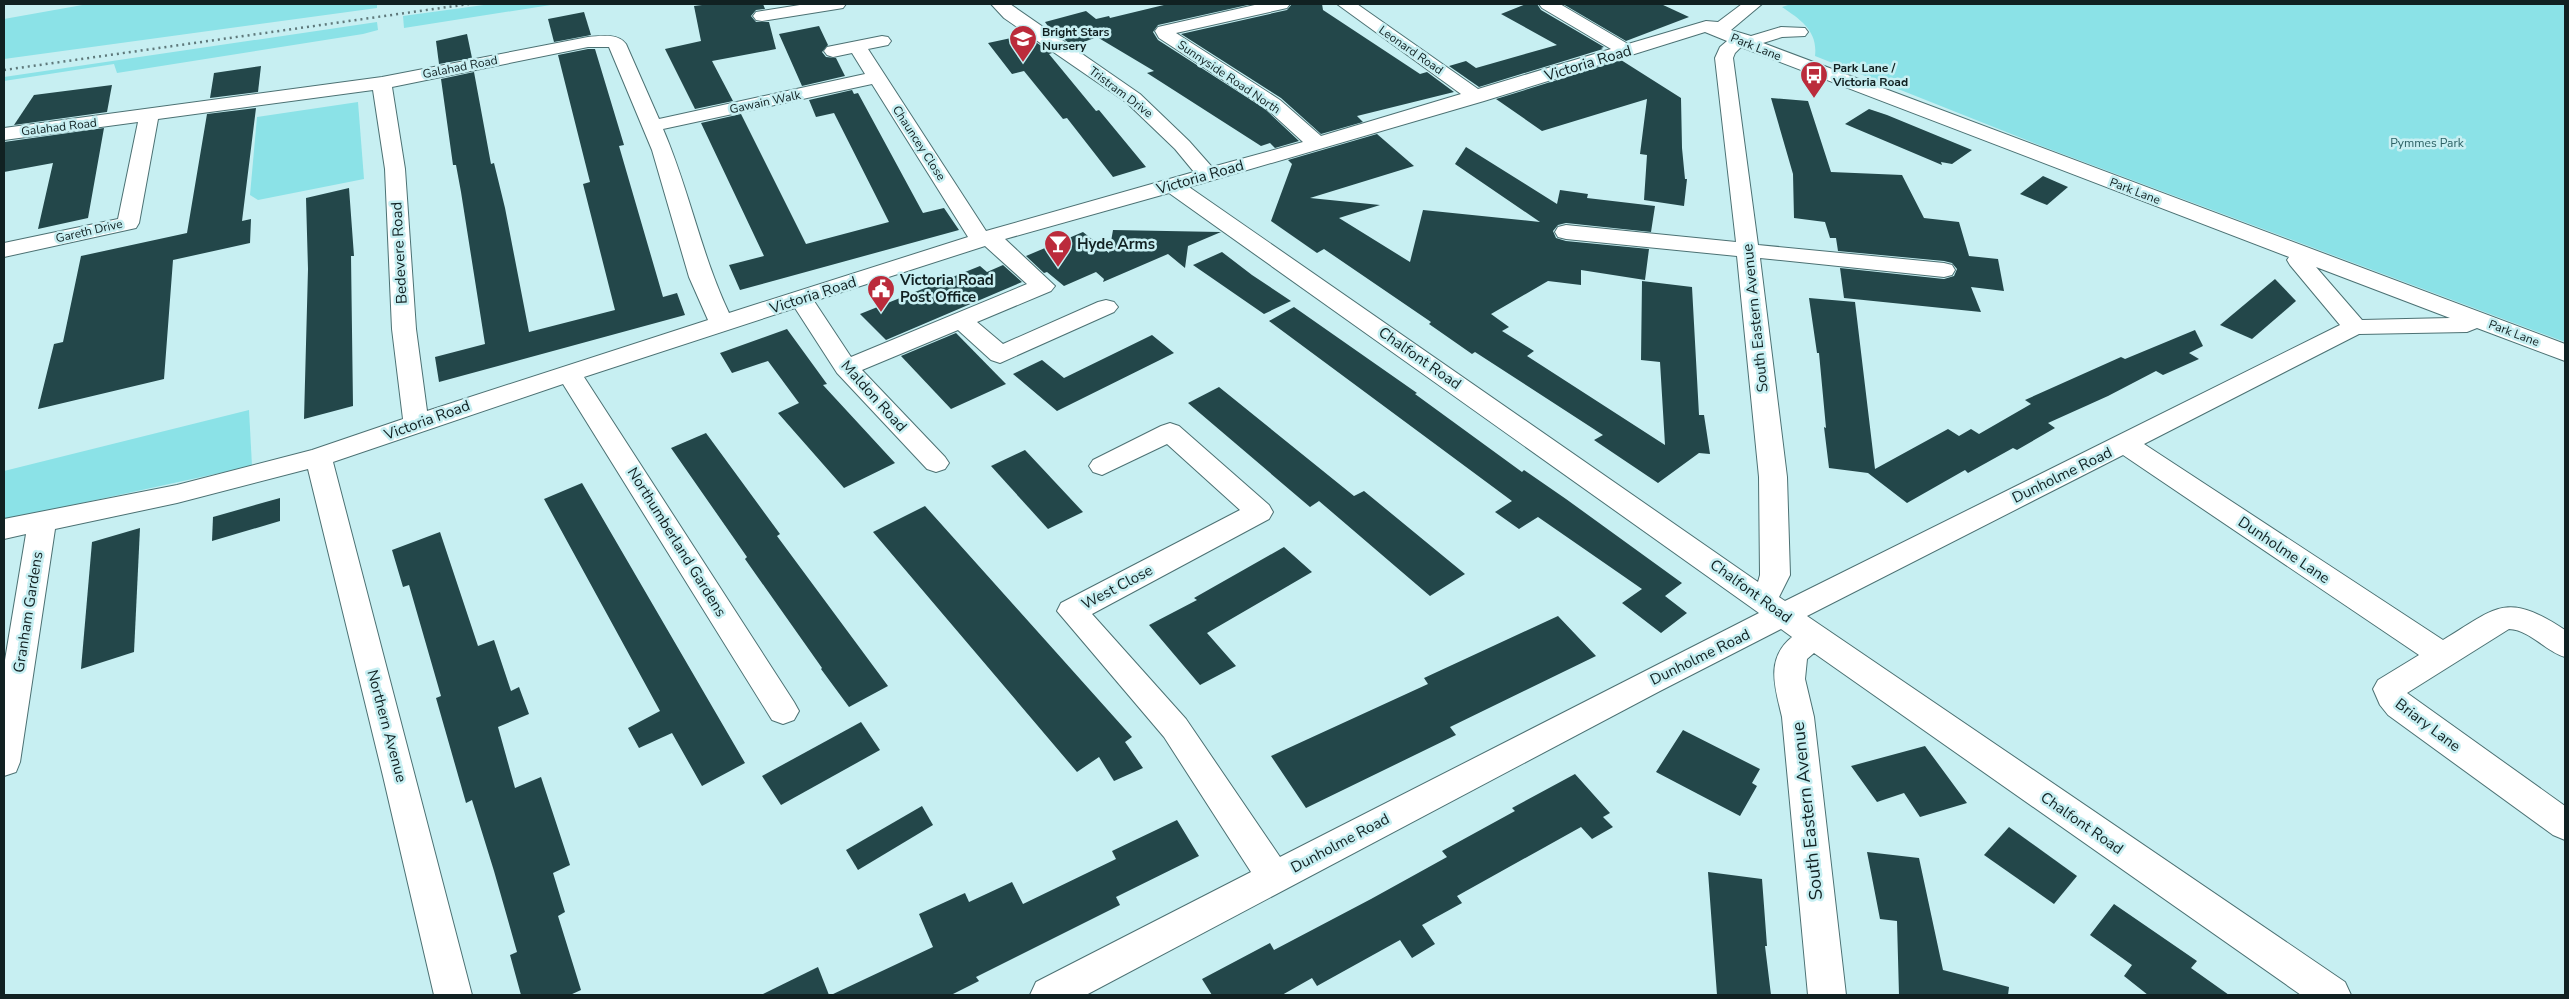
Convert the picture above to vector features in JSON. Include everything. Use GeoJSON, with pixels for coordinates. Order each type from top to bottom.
{"type":"FeatureCollection","features":[{"type":"Feature","properties":{"kind":"street"},"geometry":{"type":"LineString","coordinates":[[762,16],[837,4]]}},
{"type":"Feature","properties":{"kind":"street","name":"Tristram Drive"},"geometry":{"type":"LineString","coordinates":[[1000,4],[1017,19],[1132,98],[1182,145],[1207,174]]}},
{"type":"Feature","properties":{"kind":"street","name":"Sunnyside Road North"},"geometry":{"type":"LineString","coordinates":[[1281,4],[1164,31],[1165,34],[1273,104],[1317,144]]}},
{"type":"Feature","properties":{"kind":"street","name":"Leonard Road"},"geometry":{"type":"LineString","coordinates":[[1346,4],[1477,97]]}},
{"type":"Feature","properties":{"kind":"street"},"geometry":{"type":"LineString","coordinates":[[1548,4],[1627,51]]}},
{"type":"Feature","properties":{"kind":"street","name":"Victoria Road"},"geometry":{"type":"LineString","coordinates":[[1706,26],[1709,19],[1749,4]]}},
{"type":"Feature","properties":{"kind":"street","name":"Victoria Road"},"geometry":{"type":"LineString","coordinates":[[4,529],[177,494],[319,457],[985,239],[1477,97],[1706,26],[1722,28],[1753,4]]}},
{"type":"Feature","properties":{"kind":"street","name":"Park Lane"},"geometry":{"type":"LineString","coordinates":[[1706,26],[1738,41],[2565,353]]}},
{"type":"Feature","properties":{"kind":"street"},"geometry":{"type":"LineString","coordinates":[[1738,41],[1752,41],[1781,32],[1799,32]]}},
{"type":"Feature","properties":{"kind":"street","name":"Galahad Road"},"geometry":{"type":"LineString","coordinates":[[4,134],[149,116],[382,83],[588,42],[609,41],[617,44],[662,150],[700,277],[722,325]]}},
{"type":"Feature","properties":{"kind":"street"},"geometry":{"type":"LineString","coordinates":[[833,51],[882,41]]}},
{"type":"Feature","properties":{"kind":"street","name":"South Eastern Avenue"},"geometry":{"type":"LineString","coordinates":[[1738,41],[1726,50],[1724,68],[1739,169],[1772,477],[1776,550],[1775,575],[1771,587],[1772,606]]}},
{"type":"Feature","properties":{"kind":"street","name":"Chauncey Close"},"geometry":{"type":"LineString","coordinates":[[857,46],[985,239],[1043,286],[962,320]]}},
{"type":"Feature","properties":{"kind":"street","name":"Gawain Walk"},"geometry":{"type":"LineString","coordinates":[[652,126],[877,77]]}},
{"type":"Feature","properties":{"kind":"street","name":"Bedevere Road"},"geometry":{"type":"LineString","coordinates":[[382,83],[382,96],[395,166],[400,286],[408,370],[417,424]]}},
{"type":"Feature","properties":{"kind":"street","name":"Gareth Drive"},"geometry":{"type":"LineString","coordinates":[[4,250],[128,223],[149,116]]}},
{"type":"Feature","properties":{"kind":"street","name":"Chalfont Road"},"geometry":{"type":"LineString","coordinates":[[1171,184],[1813,636],[2332,995]]}},
{"type":"Feature","properties":{"kind":"street"},"geometry":{"type":"LineString","coordinates":[[1566,232],[1944,270]]}},
{"type":"Feature","properties":{"kind":"street"},"geometry":{"type":"LineString","coordinates":[[2304,255],[2298,260],[2355,327]]}},
{"type":"Feature","properties":{"kind":"street","name":"Maldon Road"},"geometry":{"type":"LineString","coordinates":[[801,299],[846,368],[936,463]]}},
{"type":"Feature","properties":{"kind":"street"},"geometry":{"type":"LineString","coordinates":[[846,368],[962,320],[1000,355],[1106,307]]}},
{"type":"Feature","properties":{"kind":"street","name":"Dunholme Road"},"geometry":{"type":"LineString","coordinates":[[1049,995],[1640,687],[1772,606],[1906,551],[2126,444],[2355,327],[2466,325],[2472,317]]}},
{"type":"Feature","properties":{"kind":"street","name":"Northumberland Gardens"},"geometry":{"type":"LineString","coordinates":[[570,374],[783,711]]}},
{"type":"Feature","properties":{"kind":"street","name":"West Close"},"geometry":{"type":"LineString","coordinates":[[1102,466],[1170,432],[1259,512],[1072,610],[1175,728],[1274,877]]}},
{"type":"Feature","properties":{"kind":"street","name":"Dunholme Lane"},"geometry":{"type":"LineString","coordinates":[[2126,444],[2442,655]]}},
{"type":"Feature","properties":{"kind":"street","name":"Northern Avenue"},"geometry":{"type":"LineString","coordinates":[[319,457],[325,489],[400,776],[453,995]]}},
{"type":"Feature","properties":{"kind":"street","name":"Granham Gardens"},"geometry":{"type":"LineString","coordinates":[[4,762],[42,522]]}},
{"type":"Feature","properties":{"kind":"street","name":"Briary Lane"},"geometry":{"type":"LineString","coordinates":[[2565,645],[2527,622],[2515,617],[2504,617],[2389,689],[2391,696],[2399,706],[2565,825]]}},
{"type":"Feature","properties":{"kind":"street","name":"South Eastern Avenue"},"geometry":{"type":"LineString","coordinates":[[1813,636],[1792,654],[1789,679],[1798,717],[1827,995]]}},
{"type":"Feature","properties":{"kind":"green space"},"geometry":{"type":"Polygon","coordinates":[[[88,4],[377,4],[377,8],[4,59],[4,19],[88,4]]]}},
{"type":"Feature","properties":{"kind":"green space"},"geometry":{"type":"Polygon","coordinates":[[[491,4],[557,4],[404,28],[403,16],[491,4]]]}},
{"type":"Feature","properties":{"kind":"green space","name":"Pymmes Park"},"geometry":{"type":"Polygon","coordinates":[[[1791,4],[2565,4],[2565,342],[2044,147],[1815,56],[1814,40],[1807,27],[1782,7],[1791,4]]]}},
{"type":"Feature","properties":{"kind":"green space"},"geometry":{"type":"Polygon","coordinates":[[[377,22],[378,30],[363,34],[117,73],[114,64],[4,81],[4,77],[377,22]]]}},
{"type":"Feature","properties":{"kind":"green space"},"geometry":{"type":"Polygon","coordinates":[[[358,102],[364,179],[258,200],[250,195],[257,117],[358,102]]]}},
{"type":"Feature","properties":{"kind":"green space"},"geometry":{"type":"Polygon","coordinates":[[[249,410],[252,466],[4,520],[4,471],[249,410]]]}},
{"type":"Feature","properties":{"kind":"building"},"geometry":{"type":"Polygon","coordinates":[[[710,4],[763,4],[765,9],[756,10],[751,16],[756,22],[769,22],[776,49],[712,61],[733,101],[695,109],[665,49],[701,41],[694,6],[710,4]]]}},
{"type":"Feature","properties":{"kind":"building"},"geometry":{"type":"Polygon","coordinates":[[[1168,4],[1252,4],[1158,25],[1153,32],[1158,40],[1265,109],[1299,141],[1275,148],[1270,143],[1261,146],[1147,73],[1154,71],[1097,37],[1073,46],[1050,29],[1045,22],[1086,11],[1096,19],[1109,16],[1110,18],[1168,4]]]}},
{"type":"Feature","properties":{"kind":"building"},"geometry":{"type":"Polygon","coordinates":[[[1292,4],[1322,4],[1323,10],[1420,74],[1427,72],[1454,92],[1357,116],[1363,122],[1321,134],[1281,98],[1181,34],[1287,10],[1292,4]]]}},
{"type":"Feature","properties":{"kind":"building"},"geometry":{"type":"Polygon","coordinates":[[[1526,4],[1537,4],[1541,10],[1604,47],[1601,48],[1603,49],[1479,87],[1449,66],[1466,61],[1476,68],[1557,45],[1501,14],[1526,4]]]}},
{"type":"Feature","properties":{"kind":"building"},"geometry":{"type":"Polygon","coordinates":[[[1563,4],[1661,4],[1689,17],[1626,41],[1563,4]]]}},
{"type":"Feature","properties":{"kind":"building"},"geometry":{"type":"Polygon","coordinates":[[[584,12],[591,35],[554,42],[548,19],[584,12]]]}},
{"type":"Feature","properties":{"kind":"building"},"geometry":{"type":"Polygon","coordinates":[[[819,26],[828,45],[822,52],[826,57],[836,58],[845,76],[802,86],[779,34],[819,26]]]}},
{"type":"Feature","properties":{"kind":"building"},"geometry":{"type":"Polygon","coordinates":[[[467,34],[472,58],[439,64],[436,41],[467,34]]]}},
{"type":"Feature","properties":{"kind":"building"},"geometry":{"type":"Polygon","coordinates":[[[1025,35],[1052,53],[1049,54],[1146,167],[1113,177],[1067,118],[1063,119],[1024,71],[1012,74],[988,43],[1025,35]]]}},
{"type":"Feature","properties":{"kind":"building"},"geometry":{"type":"Polygon","coordinates":[[[595,49],[624,145],[619,146],[663,297],[677,293],[685,315],[439,382],[435,357],[485,344],[461,192],[456,165],[453,165],[441,79],[474,72],[491,164],[494,163],[505,208],[529,332],[615,310],[583,184],[590,182],[558,55],[595,49]]]}},
{"type":"Feature","properties":{"kind":"building"},"geometry":{"type":"Polygon","coordinates":[[[1621,60],[1681,98],[1682,148],[1685,179],[1687,179],[1684,206],[1644,200],[1647,155],[1640,154],[1647,99],[1542,131],[1496,99],[1621,60]]]}},
{"type":"Feature","properties":{"kind":"building"},"geometry":{"type":"Polygon","coordinates":[[[261,66],[258,92],[210,98],[214,73],[261,66]]]}},
{"type":"Feature","properties":{"kind":"building"},"geometry":{"type":"Polygon","coordinates":[[[112,85],[107,112],[14,125],[34,95],[112,85]]]}},
{"type":"Feature","properties":{"kind":"building"},"geometry":{"type":"Polygon","coordinates":[[[852,90],[854,94],[858,93],[923,213],[944,208],[959,230],[740,290],[729,265],[764,256],[701,123],[741,114],[806,244],[889,222],[834,113],[816,117],[809,100],[852,90]]]}},
{"type":"Feature","properties":{"kind":"building"},"geometry":{"type":"Polygon","coordinates":[[[1771,98],[1808,101],[1831,172],[1902,175],[1924,218],[1959,222],[1969,256],[1998,259],[2004,291],[1971,287],[1981,312],[1844,298],[1840,268],[1944,279],[1954,276],[1957,269],[1952,263],[1944,261],[1838,251],[1836,238],[1830,238],[1825,222],[1794,218],[1793,174],[1771,98]]]}},
{"type":"Feature","properties":{"kind":"building"},"geometry":{"type":"Polygon","coordinates":[[[256,108],[242,221],[251,219],[250,243],[173,260],[164,379],[38,409],[54,344],[63,342],[81,256],[187,233],[207,114],[256,108]]]}},
{"type":"Feature","properties":{"kind":"building"},"geometry":{"type":"Polygon","coordinates":[[[1869,109],[1972,150],[1952,164],[1941,162],[1942,165],[1845,124],[1869,109]]]}},
{"type":"Feature","properties":{"kind":"building"},"geometry":{"type":"Polygon","coordinates":[[[104,128],[88,218],[38,229],[53,163],[4,172],[4,142],[104,128]]]}},
{"type":"Feature","properties":{"kind":"building"},"geometry":{"type":"Polygon","coordinates":[[[1377,134],[1414,166],[1310,198],[1380,205],[1339,218],[1410,262],[1423,210],[1540,222],[1455,164],[1466,147],[1557,204],[1560,190],[1588,194],[1587,198],[1655,206],[1651,232],[1566,223],[1558,225],[1553,231],[1556,238],[1566,241],[1649,249],[1645,280],[1581,270],[1581,285],[1548,281],[1491,314],[1509,327],[1502,331],[1534,351],[1527,356],[1665,445],[1660,362],[1641,360],[1642,281],[1692,287],[1699,415],[1704,415],[1710,454],[1699,453],[1658,483],[1594,440],[1603,435],[1475,352],[1472,354],[1429,324],[1431,322],[1324,249],[1317,253],[1271,221],[1292,164],[1288,160],[1377,134]]]}},
{"type":"Feature","properties":{"kind":"building"},"geometry":{"type":"Polygon","coordinates":[[[2043,176],[2068,187],[2047,205],[2020,194],[2043,176]]]}},
{"type":"Feature","properties":{"kind":"building"},"geometry":{"type":"Polygon","coordinates":[[[349,188],[354,256],[351,256],[353,406],[304,419],[308,269],[306,198],[349,188]]]}},
{"type":"Feature","properties":{"kind":"building"},"geometry":{"type":"Polygon","coordinates":[[[1113,230],[1221,232],[1188,246],[1185,268],[1168,254],[1103,282],[1104,279],[1096,272],[1064,286],[1047,272],[1044,273],[1026,256],[1083,232],[1109,253],[1113,230]]]}},
{"type":"Feature","properties":{"kind":"building"},"geometry":{"type":"Polygon","coordinates":[[[1222,252],[1291,301],[1264,314],[1193,265],[1222,252]]]}},
{"type":"Feature","properties":{"kind":"building"},"geometry":{"type":"Polygon","coordinates":[[[1003,265],[1022,282],[886,340],[860,314],[980,266],[987,272],[1003,265]]]}},
{"type":"Feature","properties":{"kind":"building"},"geometry":{"type":"Polygon","coordinates":[[[2275,279],[2296,301],[2252,339],[2220,325],[2275,279]]]}},
{"type":"Feature","properties":{"kind":"building"},"geometry":{"type":"Polygon","coordinates":[[[1809,298],[1855,302],[1875,469],[1948,429],[1959,436],[1971,429],[1979,434],[2031,404],[2025,400],[2121,357],[2125,359],[2195,330],[2203,346],[2189,353],[2199,359],[2163,375],[2156,371],[2108,396],[2048,423],[2055,428],[2017,450],[2013,448],[1968,473],[1965,470],[1907,503],[1868,473],[1829,468],[1819,353],[1817,353],[1809,298]]]}},
{"type":"Feature","properties":{"kind":"building"},"geometry":{"type":"Polygon","coordinates":[[[1294,307],[1417,393],[1415,394],[1522,472],[1524,470],[1566,499],[1682,583],[1665,596],[1687,613],[1661,633],[1622,603],[1642,589],[1538,517],[1519,529],[1495,512],[1512,501],[1269,321],[1294,307]]]}},
{"type":"Feature","properties":{"kind":"building"},"geometry":{"type":"Polygon","coordinates":[[[787,329],[827,384],[823,385],[895,463],[844,488],[778,413],[799,403],[768,361],[732,373],[720,353],[787,329]]]}},
{"type":"Feature","properties":{"kind":"building"},"geometry":{"type":"Polygon","coordinates":[[[956,333],[1006,384],[951,409],[901,356],[956,333]]]}},
{"type":"Feature","properties":{"kind":"building"},"geometry":{"type":"Polygon","coordinates":[[[1152,335],[1174,353],[1057,411],[1013,374],[1042,360],[1064,378],[1152,335]]]}},
{"type":"Feature","properties":{"kind":"building"},"geometry":{"type":"Polygon","coordinates":[[[1219,387],[1354,496],[1364,491],[1465,574],[1430,596],[1319,501],[1310,507],[1188,403],[1219,387]]]}},
{"type":"Feature","properties":{"kind":"building"},"geometry":{"type":"Polygon","coordinates":[[[706,433],[780,534],[777,536],[888,686],[849,707],[821,669],[745,559],[747,557],[671,448],[706,433]]]}},
{"type":"Feature","properties":{"kind":"building"},"geometry":{"type":"Polygon","coordinates":[[[1025,450],[1083,512],[1048,529],[991,466],[1025,450]]]}},
{"type":"Feature","properties":{"kind":"building"},"geometry":{"type":"Polygon","coordinates":[[[582,483],[745,763],[702,786],[672,733],[639,748],[628,728],[660,711],[544,499],[582,483]]]}},
{"type":"Feature","properties":{"kind":"building"},"geometry":{"type":"Polygon","coordinates":[[[280,498],[280,521],[212,541],[213,517],[280,498]]]}},
{"type":"Feature","properties":{"kind":"building"},"geometry":{"type":"Polygon","coordinates":[[[925,506],[1132,737],[1125,742],[1143,768],[1114,781],[1099,757],[1077,772],[873,532],[925,506]]]}},
{"type":"Feature","properties":{"kind":"building"},"geometry":{"type":"Polygon","coordinates":[[[140,528],[134,652],[81,669],[92,542],[140,528]]]}},
{"type":"Feature","properties":{"kind":"building"},"geometry":{"type":"Polygon","coordinates":[[[440,532],[478,646],[494,640],[511,691],[519,687],[529,714],[498,727],[515,788],[541,777],[570,865],[553,873],[565,912],[558,916],[581,990],[570,995],[521,995],[510,955],[517,952],[494,871],[472,800],[466,803],[436,698],[441,696],[409,585],[403,587],[392,550],[440,532]]]}},
{"type":"Feature","properties":{"kind":"building"},"geometry":{"type":"Polygon","coordinates":[[[1284,547],[1312,572],[1207,633],[1236,666],[1200,685],[1149,625],[1197,600],[1194,598],[1284,547]]]}},
{"type":"Feature","properties":{"kind":"building"},"geometry":{"type":"Polygon","coordinates":[[[1558,616],[1596,656],[1450,727],[1456,735],[1306,808],[1271,756],[1428,684],[1424,678],[1558,616]]]}},
{"type":"Feature","properties":{"kind":"building"},"geometry":{"type":"Polygon","coordinates":[[[861,722],[880,750],[781,805],[762,776],[861,722]]]}},
{"type":"Feature","properties":{"kind":"building"},"geometry":{"type":"Polygon","coordinates":[[[1683,730],[1760,769],[1752,783],[1757,786],[1740,816],[1656,772],[1683,730]]]}},
{"type":"Feature","properties":{"kind":"building"},"geometry":{"type":"Polygon","coordinates":[[[1925,746],[1967,803],[1920,817],[1904,793],[1877,802],[1851,766],[1925,746]]]}},
{"type":"Feature","properties":{"kind":"building"},"geometry":{"type":"Polygon","coordinates":[[[1575,774],[1610,813],[1603,817],[1613,827],[1592,839],[1581,827],[1457,896],[1462,903],[1422,925],[1435,944],[1412,958],[1400,940],[1317,986],[1312,978],[1282,995],[1212,995],[1202,979],[1270,943],[1274,950],[1371,899],[1447,857],[1442,851],[1515,811],[1512,808],[1575,774]]]}},
{"type":"Feature","properties":{"kind":"building"},"geometry":{"type":"Polygon","coordinates":[[[922,806],[933,825],[858,870],[846,850],[922,806]]]}},
{"type":"Feature","properties":{"kind":"building"},"geometry":{"type":"Polygon","coordinates":[[[1177,820],[1199,856],[1116,897],[1120,905],[976,977],[979,981],[951,995],[831,995],[933,947],[919,914],[965,893],[969,902],[1012,882],[1023,904],[1116,859],[1112,851],[1177,820]]]}},
{"type":"Feature","properties":{"kind":"building"},"geometry":{"type":"Polygon","coordinates":[[[2009,827],[2077,876],[2054,904],[1984,855],[2009,827]]]}},
{"type":"Feature","properties":{"kind":"building"},"geometry":{"type":"Polygon","coordinates":[[[1867,852],[1919,858],[1943,970],[2009,987],[2008,995],[1899,995],[1897,921],[1880,919],[1867,852]]]}},
{"type":"Feature","properties":{"kind":"building"},"geometry":{"type":"Polygon","coordinates":[[[1708,872],[1762,879],[1767,946],[1765,946],[1771,995],[1717,995],[1708,872]]]}},
{"type":"Feature","properties":{"kind":"building"},"geometry":{"type":"Polygon","coordinates":[[[2114,904],[2197,961],[2191,968],[2229,995],[2148,995],[2124,976],[2132,965],[2090,935],[2114,904]]]}},
{"type":"Feature","properties":{"kind":"building"},"geometry":{"type":"Polygon","coordinates":[[[818,967],[829,995],[761,995],[818,967]]]}},
{"type":"Feature","properties":{"kind":"railway"},"geometry":{"type":"LineString","coordinates":[[4,70],[469,4]]}},
{"type":"Feature","properties":{"kind":"place","name":"Bright Stars Nursery"},"geometry":{"type":"Point","coordinates":[1023,63]}},
{"type":"Feature","properties":{"kind":"place","name":"Park Lane / Victoria Road"},"geometry":{"type":"Point","coordinates":[1814,99]}},
{"type":"Feature","properties":{"kind":"place","name":"Hyde Arms"},"geometry":{"type":"Point","coordinates":[1058,268]}},
{"type":"Feature","properties":{"kind":"place","name":"Victoria Road Post Office"},"geometry":{"type":"Point","coordinates":[881,313]}}]}
